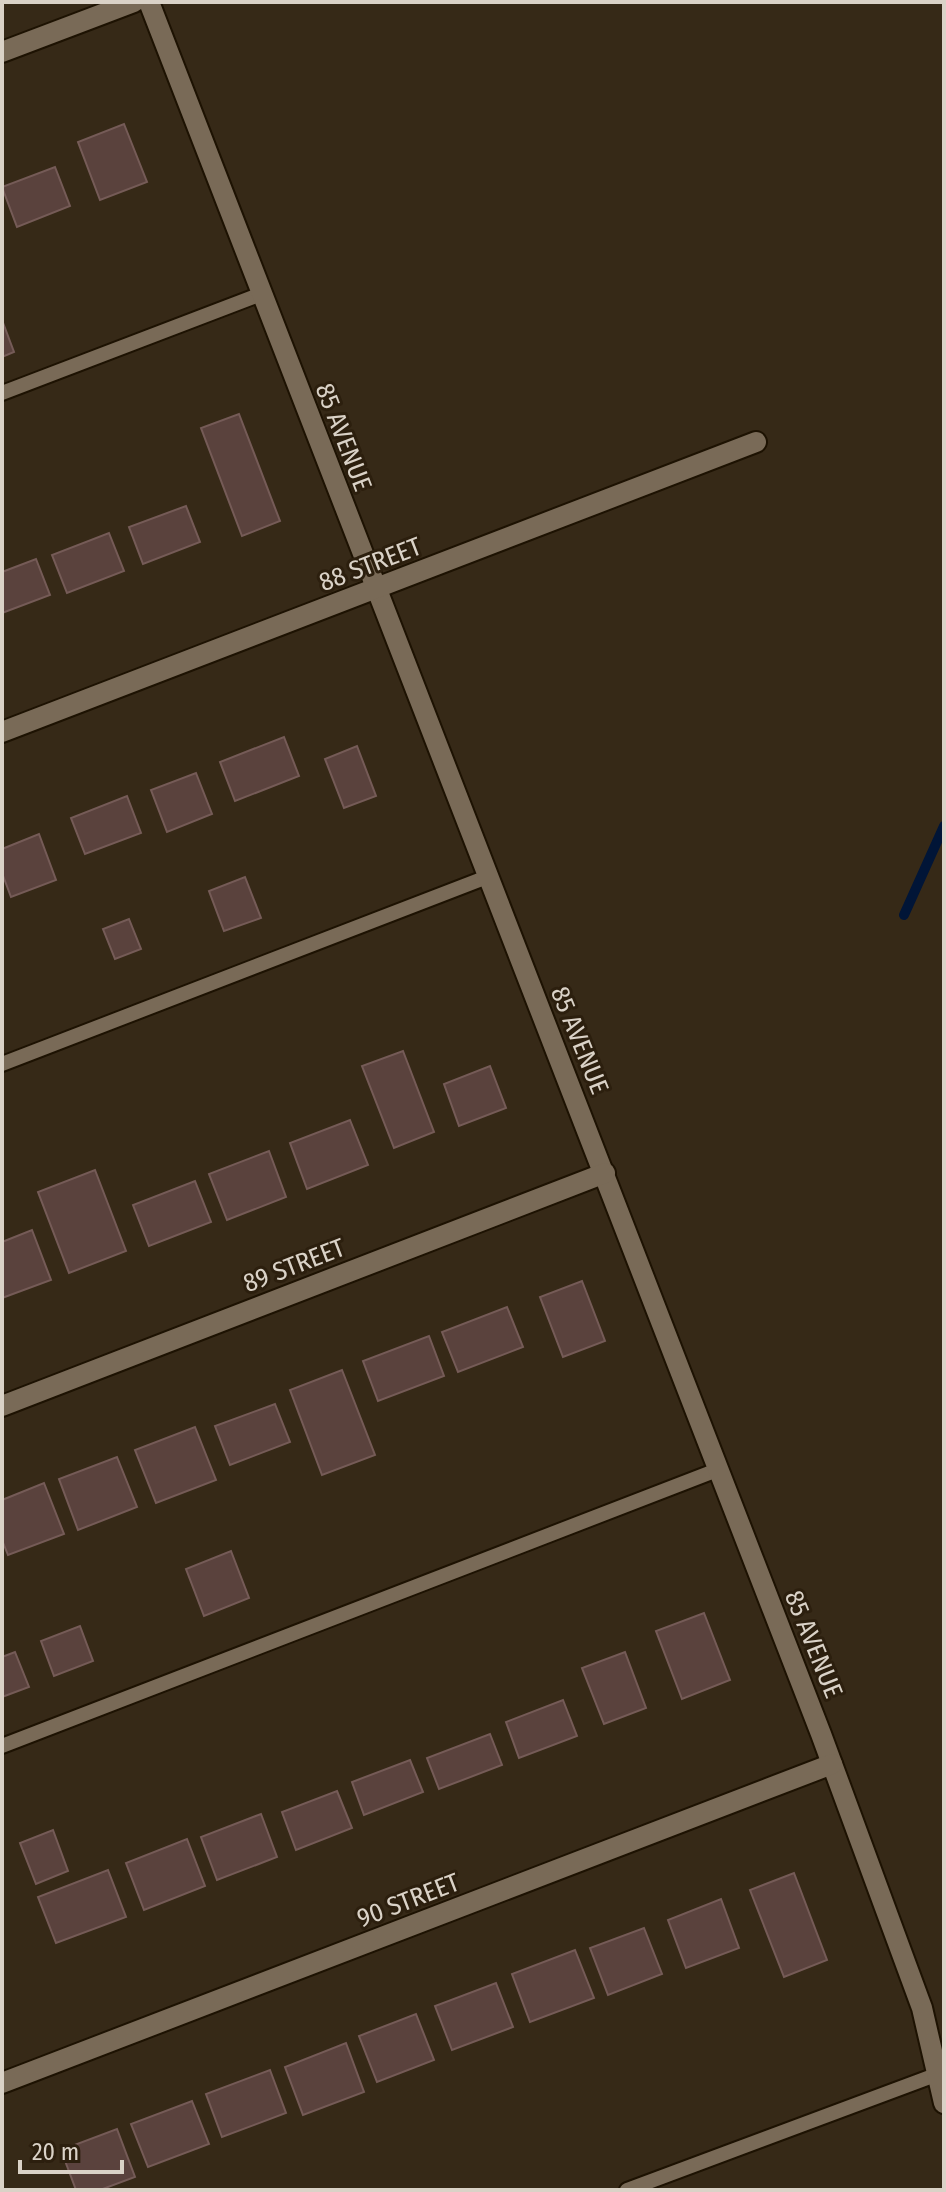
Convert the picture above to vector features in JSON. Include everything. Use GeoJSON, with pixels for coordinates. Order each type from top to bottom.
{"type":"FeatureCollection","features":[{"type":"Feature","properties":{"kind":"street"},"geometry":{"type":"LineString","coordinates":[[2,52],[134,2]]}},
{"type":"Feature","properties":{"kind":"street","name":"85 AVENUE"},"geometry":{"type":"LineString","coordinates":[[149,2],[832,1764],[922,2008],[944,2103]]}},
{"type":"Feature","properties":{"kind":"street","name":"88 STREET"},"geometry":{"type":"LineString","coordinates":[[2,732],[756,442]]}},
{"type":"Feature","properties":{"kind":"street","name":"89 STREET"},"geometry":{"type":"LineString","coordinates":[[2,1406],[605,1173]]}},
{"type":"Feature","properties":{"kind":"street","name":"90 STREET"},"geometry":{"type":"LineString","coordinates":[[2,2083],[832,1764]]}},
{"type":"Feature","properties":{"kind":"lane"},"geometry":{"type":"LineString","coordinates":[[2,393],[261,294]]}},
{"type":"Feature","properties":{"kind":"lane"},"geometry":{"type":"LineString","coordinates":[[2,1064],[487,877]]}},
{"type":"Feature","properties":{"kind":"lane"},"geometry":{"type":"LineString","coordinates":[[2,1746],[717,1470]]}},
{"type":"Feature","properties":{"kind":"lane"},"geometry":{"type":"LineString","coordinates":[[627,2190],[938,2074]]}},
{"type":"Feature","properties":{"kind":"building"},"geometry":{"type":"Polygon","coordinates":[[[124,124],[147,182],[100,200],[78,142],[124,124]]]}},
{"type":"Feature","properties":{"kind":"building"},"geometry":{"type":"Polygon","coordinates":[[[55,167],[70,206],[17,227],[2,187],[55,167]]]}},
{"type":"Feature","properties":{"kind":"building"},"geometry":{"type":"Polygon","coordinates":[[[2,320],[14,352],[2,357],[2,320]]]}},
{"type":"Feature","properties":{"kind":"building"},"geometry":{"type":"Polygon","coordinates":[[[239,414],[280,521],[242,536],[201,428],[239,414]]]}},
{"type":"Feature","properties":{"kind":"building"},"geometry":{"type":"Polygon","coordinates":[[[186,506],[200,542],[143,564],[129,527],[186,506]]]}},
{"type":"Feature","properties":{"kind":"building"},"geometry":{"type":"Polygon","coordinates":[[[109,533],[124,571],[67,593],[52,555],[109,533]]]}},
{"type":"Feature","properties":{"kind":"building"},"geometry":{"type":"Polygon","coordinates":[[[36,559],[50,595],[2,613],[2,572],[36,559]]]}},
{"type":"Feature","properties":{"kind":"building"},"geometry":{"type":"Polygon","coordinates":[[[284,737],[299,776],[235,801],[220,762],[284,737]]]}},
{"type":"Feature","properties":{"kind":"building"},"geometry":{"type":"Polygon","coordinates":[[[357,746],[376,796],[344,808],[325,759],[357,746]]]}},
{"type":"Feature","properties":{"kind":"building"},"geometry":{"type":"Polygon","coordinates":[[[196,773],[212,814],[167,832],[151,790],[196,773]]]}},
{"type":"Feature","properties":{"kind":"building"},"geometry":{"type":"Polygon","coordinates":[[[127,796],[141,833],[85,854],[71,818],[127,796]]]}},
{"type":"Feature","properties":{"kind":"building"},"geometry":{"type":"Polygon","coordinates":[[[39,834],[56,880],[11,897],[2,873],[2,849],[39,834]]]}},
{"type":"Feature","properties":{"kind":"building"},"geometry":{"type":"Polygon","coordinates":[[[245,877],[261,918],[224,931],[209,891],[245,877]]]}},
{"type":"Feature","properties":{"kind":"building"},"geometry":{"type":"Polygon","coordinates":[[[129,919],[141,949],[115,959],[103,929],[129,919]]]}},
{"type":"Feature","properties":{"kind":"building"},"geometry":{"type":"Polygon","coordinates":[[[403,1051],[434,1132],[394,1148],[362,1066],[403,1051]]]}},
{"type":"Feature","properties":{"kind":"building"},"geometry":{"type":"Polygon","coordinates":[[[490,1066],[506,1108],[459,1126],[444,1084],[490,1066]]]}},
{"type":"Feature","properties":{"kind":"building"},"geometry":{"type":"Polygon","coordinates":[[[350,1120],[368,1165],[307,1189],[290,1143],[350,1120]]]}},
{"type":"Feature","properties":{"kind":"building"},"geometry":{"type":"Polygon","coordinates":[[[269,1151],[286,1197],[227,1220],[209,1174],[269,1151]]]}},
{"type":"Feature","properties":{"kind":"building"},"geometry":{"type":"Polygon","coordinates":[[[95,1170],[126,1251],[69,1273],[38,1192],[95,1170]]]}},
{"type":"Feature","properties":{"kind":"building"},"geometry":{"type":"Polygon","coordinates":[[[195,1181],[211,1222],[149,1246],[133,1205],[195,1181]]]}},
{"type":"Feature","properties":{"kind":"building"},"geometry":{"type":"Polygon","coordinates":[[[32,1230],[51,1280],[2,1298],[2,1242],[32,1230]]]}},
{"type":"Feature","properties":{"kind":"building"},"geometry":{"type":"Polygon","coordinates":[[[582,1281],[605,1341],[563,1357],[540,1297],[582,1281]]]}},
{"type":"Feature","properties":{"kind":"building"},"geometry":{"type":"Polygon","coordinates":[[[507,1307],[523,1347],[458,1372],[442,1332],[507,1307]]]}},
{"type":"Feature","properties":{"kind":"building"},"geometry":{"type":"Polygon","coordinates":[[[429,1336],[444,1376],[378,1401],[363,1361],[429,1336]]]}},
{"type":"Feature","properties":{"kind":"building"},"geometry":{"type":"Polygon","coordinates":[[[342,1370],[375,1455],[322,1475],[290,1390],[342,1370]]]}},
{"type":"Feature","properties":{"kind":"building"},"geometry":{"type":"Polygon","coordinates":[[[275,1404],[290,1442],[230,1465],[215,1426],[275,1404]]]}},
{"type":"Feature","properties":{"kind":"building"},"geometry":{"type":"Polygon","coordinates":[[[195,1427],[216,1480],[156,1503],[135,1450],[195,1427]]]}},
{"type":"Feature","properties":{"kind":"building"},"geometry":{"type":"Polygon","coordinates":[[[117,1457],[137,1507],[78,1530],[59,1479],[117,1457]]]}},
{"type":"Feature","properties":{"kind":"building"},"geometry":{"type":"Polygon","coordinates":[[[44,1483],[64,1534],[8,1555],[2,1540],[2,1500],[44,1483]]]}},
{"type":"Feature","properties":{"kind":"building"},"geometry":{"type":"Polygon","coordinates":[[[231,1551],[249,1598],[204,1616],[186,1569],[231,1551]]]}},
{"type":"Feature","properties":{"kind":"building"},"geometry":{"type":"Polygon","coordinates":[[[704,1613],[730,1680],[682,1699],[656,1631],[704,1613]]]}},
{"type":"Feature","properties":{"kind":"building"},"geometry":{"type":"Polygon","coordinates":[[[80,1626],[93,1661],[54,1676],[41,1641],[80,1626]]]}},
{"type":"Feature","properties":{"kind":"building"},"geometry":{"type":"Polygon","coordinates":[[[15,1652],[29,1687],[2,1697],[2,1657],[15,1652]]]}},
{"type":"Feature","properties":{"kind":"building"},"geometry":{"type":"Polygon","coordinates":[[[625,1652],[646,1708],[604,1724],[582,1668],[625,1652]]]}},
{"type":"Feature","properties":{"kind":"building"},"geometry":{"type":"Polygon","coordinates":[[[563,1700],[577,1736],[519,1758],[506,1722],[563,1700]]]}},
{"type":"Feature","properties":{"kind":"building"},"geometry":{"type":"Polygon","coordinates":[[[490,1734],[502,1765],[439,1789],[427,1758],[490,1734]]]}},
{"type":"Feature","properties":{"kind":"building"},"geometry":{"type":"Polygon","coordinates":[[[410,1760],[423,1792],[364,1815],[352,1782],[410,1760]]]}},
{"type":"Feature","properties":{"kind":"building"},"geometry":{"type":"Polygon","coordinates":[[[337,1791],[352,1828],[296,1850],[282,1812],[337,1791]]]}},
{"type":"Feature","properties":{"kind":"building"},"geometry":{"type":"Polygon","coordinates":[[[261,1814],[277,1857],[217,1880],[201,1837],[261,1814]]]}},
{"type":"Feature","properties":{"kind":"building"},"geometry":{"type":"Polygon","coordinates":[[[53,1830],[68,1871],[36,1884],[20,1843],[53,1830]]]}},
{"type":"Feature","properties":{"kind":"building"},"geometry":{"type":"Polygon","coordinates":[[[187,1839],[205,1886],[144,1910],[126,1863],[187,1839]]]}},
{"type":"Feature","properties":{"kind":"building"},"geometry":{"type":"Polygon","coordinates":[[[108,1870],[126,1917],[56,1943],[38,1897],[108,1870]]]}},
{"type":"Feature","properties":{"kind":"building"},"geometry":{"type":"Polygon","coordinates":[[[794,1873],[827,1960],[784,1977],[750,1890],[794,1873]]]}},
{"type":"Feature","properties":{"kind":"building"},"geometry":{"type":"Polygon","coordinates":[[[721,1899],[739,1948],[686,1968],[668,1920],[721,1899]]]}},
{"type":"Feature","properties":{"kind":"building"},"geometry":{"type":"Polygon","coordinates":[[[644,1928],[662,1974],[608,1995],[590,1948],[644,1928]]]}},
{"type":"Feature","properties":{"kind":"building"},"geometry":{"type":"Polygon","coordinates":[[[575,1950],[594,1998],[530,2022],[512,1974],[575,1950]]]}},
{"type":"Feature","properties":{"kind":"building"},"geometry":{"type":"Polygon","coordinates":[[[496,1983],[513,2027],[452,2050],[435,2006],[496,1983]]]}},
{"type":"Feature","properties":{"kind":"building"},"geometry":{"type":"Polygon","coordinates":[[[416,2014],[434,2060],[377,2082],[359,2036],[416,2014]]]}},
{"type":"Feature","properties":{"kind":"building"},"geometry":{"type":"Polygon","coordinates":[[[346,2043],[364,2092],[303,2115],[285,2067],[346,2043]]]}},
{"type":"Feature","properties":{"kind":"building"},"geometry":{"type":"Polygon","coordinates":[[[270,2070],[286,2113],[222,2137],[206,2094],[270,2070]]]}},
{"type":"Feature","properties":{"kind":"building"},"geometry":{"type":"Polygon","coordinates":[[[192,2101],[209,2144],[148,2167],[131,2124],[192,2101]]]}},
{"type":"Feature","properties":{"kind":"building"},"geometry":{"type":"Polygon","coordinates":[[[117,2129],[135,2177],[100,2190],[76,2190],[61,2150],[117,2129]]]}},
{"type":"Feature","properties":{"kind":"waterway"},"geometry":{"type":"LineString","coordinates":[[904,915],[944,826]]}}]}
